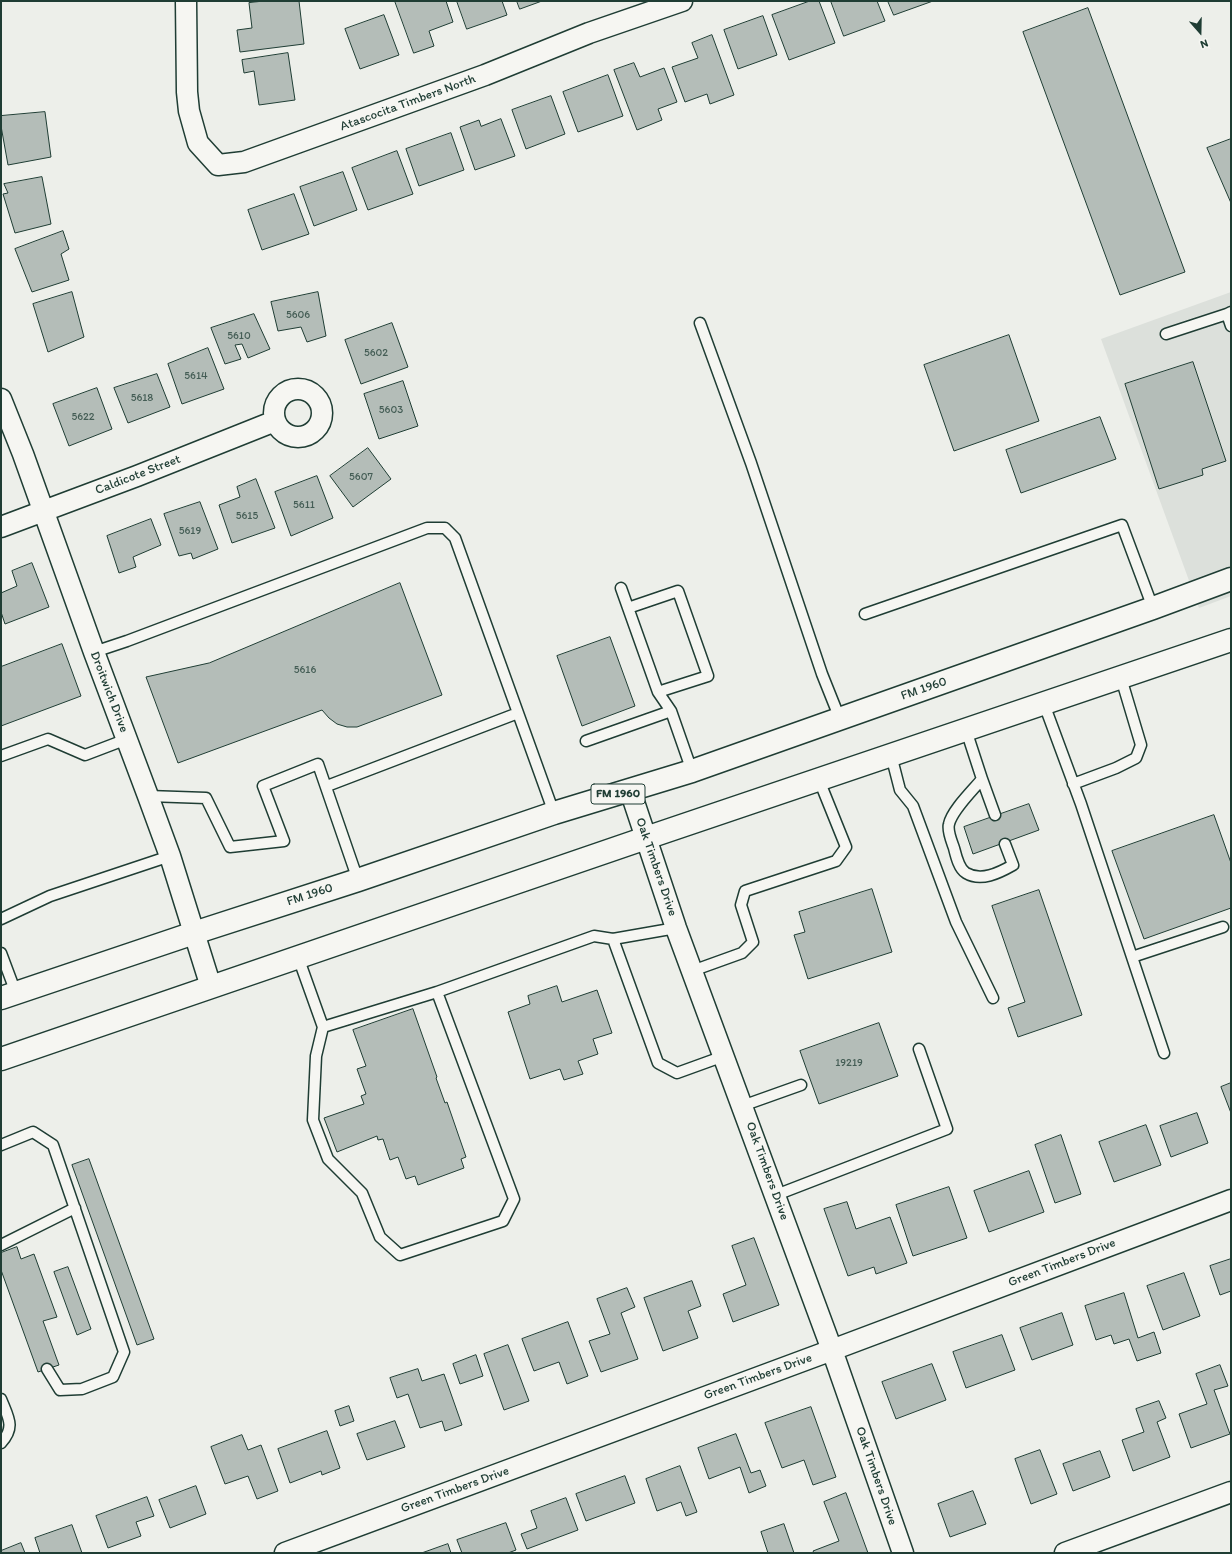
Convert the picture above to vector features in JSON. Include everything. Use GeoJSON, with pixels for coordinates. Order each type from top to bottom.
{"type":"FeatureCollection","features":[{"type":"Feature","properties":{"kind":"main road","name":"FM 1960"},"geometry":{"type":"LineString","coordinates":[[8,996],[194,933],[358,880],[554,813],[692,771],[1231,579]]}},
{"type":"Feature","properties":{"kind":"main road"},"geometry":{"type":"LineString","coordinates":[[1,1059],[646,838],[1231,640]]}},
{"type":"Feature","properties":{"kind":"street","name":"Atascocita Timbers North"},"geometry":{"type":"LineString","coordinates":[[186,1],[187,83],[190,111],[198,143],[218,165],[244,162],[485,75],[589,33],[682,1]]}},
{"type":"Feature","properties":{"kind":"street","name":"Droitwich Drive"},"geometry":{"type":"LineString","coordinates":[[1,399],[24,454],[94,652],[170,856],[211,987]]}},
{"type":"Feature","properties":{"kind":"street","name":"Caldicote Street"},"geometry":{"type":"LineString","coordinates":[[1,527],[137,476],[275,421]]}},
{"type":"Feature","properties":{"kind":"street","name":"Oak Timbers Drive"},"geometry":{"type":"LineString","coordinates":[[630,790],[676,928],[776,1195],[903,1553]]}},
{"type":"Feature","properties":{"kind":"street","name":"Green Timbers Drive"},"geometry":{"type":"LineString","coordinates":[[285,1553],[1231,1200]]}},
{"type":"Feature","properties":{"kind":"street"},"geometry":{"type":"LineString","coordinates":[[1065,1553],[1231,1492]]}},
{"type":"Feature","properties":{"kind":"lane"},"geometry":{"type":"LineString","coordinates":[[1166,334],[1229,313],[1231,326]]}},
{"type":"Feature","properties":{"kind":"lane"},"geometry":{"type":"LineString","coordinates":[[700,323],[751,463],[822,674],[840,719]]}},
{"type":"Feature","properties":{"kind":"lane"},"geometry":{"type":"LineString","coordinates":[[865,614],[1122,525],[1153,608]]}},
{"type":"Feature","properties":{"kind":"lane"},"geometry":{"type":"LineString","coordinates":[[94,652],[127,641],[427,528],[445,528],[456,538],[554,813]]}},
{"type":"Feature","properties":{"kind":"lane"},"geometry":{"type":"LineString","coordinates":[[621,588],[658,692],[671,711],[692,771]]}},
{"type":"Feature","properties":{"kind":"lane"},"geometry":{"type":"LineString","coordinates":[[628,608],[678,591],[708,676],[658,692]]}},
{"type":"Feature","properties":{"kind":"lane"},"geometry":{"type":"LineString","coordinates":[[1073,784],[1116,768],[1136,758],[1141,745],[1121,678]]}},
{"type":"Feature","properties":{"kind":"lane"},"geometry":{"type":"LineString","coordinates":[[1044,704],[1073,784],[1164,1053]]}},
{"type":"Feature","properties":{"kind":"lane"},"geometry":{"type":"LineString","coordinates":[[586,741],[671,711]]}},
{"type":"Feature","properties":{"kind":"lane"},"geometry":{"type":"LineString","coordinates":[[327,786],[518,713]]}},
{"type":"Feature","properties":{"kind":"lane"},"geometry":{"type":"LineString","coordinates":[[966,730],[995,815]]}},
{"type":"Feature","properties":{"kind":"lane"},"geometry":{"type":"LineString","coordinates":[[1,756],[48,739],[86,754],[127,739]]}},
{"type":"Feature","properties":{"kind":"lane"},"geometry":{"type":"LineString","coordinates":[[891,756],[900,790],[913,806],[956,922],[993,998]]}},
{"type":"Feature","properties":{"kind":"lane"},"geometry":{"type":"LineString","coordinates":[[148,796],[206,798],[230,848],[284,841],[263,786],[318,764],[327,786],[358,880]]}},
{"type":"Feature","properties":{"kind":"lane"},"geometry":{"type":"LineString","coordinates":[[692,971],[742,953],[753,942],[741,905],[745,891],[836,861],[846,847],[819,780]]}},
{"type":"Feature","properties":{"kind":"lane"},"geometry":{"type":"LineString","coordinates":[[982,780],[958,808],[949,825],[951,840],[958,862],[965,873],[978,877],[996,874],[1013,866],[1005,844]]}},
{"type":"Feature","properties":{"kind":"lane"},"geometry":{"type":"LineString","coordinates":[[1,918],[50,896],[170,856]]}},
{"type":"Feature","properties":{"kind":"lane"},"geometry":{"type":"LineString","coordinates":[[1132,957],[1223,927]]}},
{"type":"Feature","properties":{"kind":"lane"},"geometry":{"type":"LineString","coordinates":[[323,1027],[437,992],[594,936],[613,940],[676,928]]}},
{"type":"Feature","properties":{"kind":"lane"},"geometry":{"type":"LineString","coordinates":[[613,940],[658,1063],[677,1073],[724,1056]]}},
{"type":"Feature","properties":{"kind":"lane"},"geometry":{"type":"LineString","coordinates":[[1,953],[8,996]]}},
{"type":"Feature","properties":{"kind":"lane"},"geometry":{"type":"LineString","coordinates":[[298,957],[323,1027],[316,1056],[313,1120],[328,1159],[362,1193],[380,1236],[400,1255],[503,1222],[514,1199],[437,992]]}},
{"type":"Feature","properties":{"kind":"lane"},"geometry":{"type":"LineString","coordinates":[[776,1195],[947,1129],[919,1049]]}},
{"type":"Feature","properties":{"kind":"lane"},"geometry":{"type":"LineString","coordinates":[[742,1106],[801,1085]]}},
{"type":"Feature","properties":{"kind":"lane"},"geometry":{"type":"LineString","coordinates":[[1,1145],[33,1132],[53,1145],[124,1352],[113,1377],[82,1389],[60,1390],[47,1369]]}},
{"type":"Feature","properties":{"kind":"lane"},"geometry":{"type":"LineString","coordinates":[[2,1247],[75,1208]]}},
{"type":"Feature","properties":{"kind":"lane"},"geometry":{"type":"LineString","coordinates":[[1,1399],[10,1422],[8,1435],[1,1443]]}},
{"type":"Feature","properties":{"kind":"shaded area"},"geometry":{"type":"Polygon","coordinates":[[[1231,292],[1231,596],[1199,608],[1101,339],[1231,292]]]}},
{"type":"Feature","properties":{"kind":"building"},"geometry":{"type":"Polygon","coordinates":[[[264,1],[299,1],[304,44],[240,52],[237,30],[252,28],[249,3],[264,1]]]}},
{"type":"Feature","properties":{"kind":"building"},"geometry":{"type":"Polygon","coordinates":[[[395,1],[446,1],[453,22],[429,31],[434,46],[414,53],[395,1]]]}},
{"type":"Feature","properties":{"kind":"building"},"geometry":{"type":"Polygon","coordinates":[[[457,1],[502,1],[507,15],[467,29],[457,1]]]}},
{"type":"Feature","properties":{"kind":"building"},"geometry":{"type":"Polygon","coordinates":[[[517,1],[542,1],[520,9],[517,1]]]}},
{"type":"Feature","properties":{"kind":"building"},"geometry":{"type":"Polygon","coordinates":[[[810,1],[819,1],[835,43],[789,60],[772,15],[810,1]]]}},
{"type":"Feature","properties":{"kind":"building"},"geometry":{"type":"Polygon","coordinates":[[[831,1],[877,1],[885,21],[844,36],[831,1]]]}},
{"type":"Feature","properties":{"kind":"building"},"geometry":{"type":"Polygon","coordinates":[[[888,1],[933,1],[894,15],[888,1]]]}},
{"type":"Feature","properties":{"kind":"building"},"geometry":{"type":"Polygon","coordinates":[[[1088,8],[1185,272],[1120,295],[1023,32],[1088,8]]]}},
{"type":"Feature","properties":{"kind":"building"},"geometry":{"type":"Polygon","coordinates":[[[384,15],[399,55],[360,69],[345,29],[384,15]]]}},
{"type":"Feature","properties":{"kind":"building"},"geometry":{"type":"Polygon","coordinates":[[[763,16],[777,55],[738,69],[724,30],[763,16]]]}},
{"type":"Feature","properties":{"kind":"building"},"geometry":{"type":"Polygon","coordinates":[[[712,35],[734,95],[710,104],[707,94],[685,102],[672,67],[698,58],[692,43],[712,35]]]}},
{"type":"Feature","properties":{"kind":"building"},"geometry":{"type":"Polygon","coordinates":[[[288,53],[295,100],[259,105],[254,71],[244,73],[242,60],[288,53]]]}},
{"type":"Feature","properties":{"kind":"building"},"geometry":{"type":"Polygon","coordinates":[[[634,63],[640,77],[664,68],[677,102],[658,109],[662,120],[637,130],[614,70],[634,63]]]}},
{"type":"Feature","properties":{"kind":"building"},"geometry":{"type":"Polygon","coordinates":[[[608,75],[623,116],[578,132],[563,92],[608,75]]]}},
{"type":"Feature","properties":{"kind":"building"},"geometry":{"type":"Polygon","coordinates":[[[551,96],[565,134],[526,149],[512,110],[551,96]]]}},
{"type":"Feature","properties":{"kind":"building"},"geometry":{"type":"Polygon","coordinates":[[[45,112],[51,157],[8,165],[1,126],[1,116],[45,112]]]}},
{"type":"Feature","properties":{"kind":"building"},"geometry":{"type":"Polygon","coordinates":[[[501,119],[515,156],[475,170],[460,127],[479,120],[481,126],[501,119]]]}},
{"type":"Feature","properties":{"kind":"building"},"geometry":{"type":"Polygon","coordinates":[[[451,133],[464,170],[419,186],[406,149],[451,133]]]}},
{"type":"Feature","properties":{"kind":"building"},"geometry":{"type":"Polygon","coordinates":[[[1231,139],[1231,203],[1207,148],[1231,139]]]}},
{"type":"Feature","properties":{"kind":"building"},"geometry":{"type":"Polygon","coordinates":[[[397,151],[413,194],[368,210],[352,168],[397,151]]]}},
{"type":"Feature","properties":{"kind":"building"},"geometry":{"type":"Polygon","coordinates":[[[343,172],[357,210],[314,226],[300,187],[343,172]]]}},
{"type":"Feature","properties":{"kind":"building"},"geometry":{"type":"Polygon","coordinates":[[[42,177],[51,224],[15,233],[3,194],[8,193],[4,184],[42,177]]]}},
{"type":"Feature","properties":{"kind":"building"},"geometry":{"type":"Polygon","coordinates":[[[294,194],[309,234],[262,250],[248,210],[294,194]]]}},
{"type":"Feature","properties":{"kind":"building"},"geometry":{"type":"Polygon","coordinates":[[[63,231],[69,249],[61,254],[69,280],[32,292],[15,249],[63,231]]]}},
{"type":"Feature","properties":{"kind":"building"},"geometry":{"type":"Polygon","coordinates":[[[72,292],[84,337],[48,352],[33,304],[72,292]]]}},
{"type":"Feature","properties":{"kind":"building"},"geometry":{"type":"Polygon","coordinates":[[[318,292],[326,336],[307,342],[301,327],[278,331],[271,302],[318,292]]]}},
{"type":"Feature","properties":{"kind":"building"},"geometry":{"type":"Polygon","coordinates":[[[254,314],[270,349],[248,358],[242,344],[235,345],[241,359],[225,364],[211,328],[254,314]]]}},
{"type":"Feature","properties":{"kind":"building"},"geometry":{"type":"Polygon","coordinates":[[[392,323],[408,367],[361,384],[345,340],[392,323]]]}},
{"type":"Feature","properties":{"kind":"building"},"geometry":{"type":"Polygon","coordinates":[[[1009,335],[1039,421],[954,451],[924,365],[1009,335]]]}},
{"type":"Feature","properties":{"kind":"building"},"geometry":{"type":"Polygon","coordinates":[[[208,348],[224,389],[182,404],[168,364],[208,348]]]}},
{"type":"Feature","properties":{"kind":"building"},"geometry":{"type":"Polygon","coordinates":[[[1193,362],[1226,461],[1202,469],[1203,475],[1159,489],[1125,384],[1193,362]]]}},
{"type":"Feature","properties":{"kind":"building"},"geometry":{"type":"Polygon","coordinates":[[[157,374],[170,407],[128,423],[114,388],[157,374]]]}},
{"type":"Feature","properties":{"kind":"building"},"geometry":{"type":"Polygon","coordinates":[[[403,381],[418,426],[379,439],[364,394],[403,381]]]}},
{"type":"Feature","properties":{"kind":"building"},"geometry":{"type":"Polygon","coordinates":[[[97,388],[112,429],[69,446],[53,404],[97,388]]]}},
{"type":"Feature","properties":{"kind":"building"},"geometry":{"type":"Polygon","coordinates":[[[1100,417],[1116,459],[1021,493],[1006,450],[1100,417]]]}},
{"type":"Feature","properties":{"kind":"building"},"geometry":{"type":"Polygon","coordinates":[[[368,448],[391,479],[353,507],[330,476],[368,448]]]}},
{"type":"Feature","properties":{"kind":"building"},"geometry":{"type":"Polygon","coordinates":[[[317,476],[333,518],[291,536],[275,492],[317,476]]]}},
{"type":"Feature","properties":{"kind":"building"},"geometry":{"type":"Polygon","coordinates":[[[256,479],[275,528],[232,543],[219,505],[240,497],[237,487],[256,479]]]}},
{"type":"Feature","properties":{"kind":"building"},"geometry":{"type":"Polygon","coordinates":[[[200,502],[218,549],[193,559],[191,553],[179,556],[164,514],[200,502]]]}},
{"type":"Feature","properties":{"kind":"building"},"geometry":{"type":"Polygon","coordinates":[[[151,519],[161,545],[133,557],[136,567],[119,573],[107,536],[151,519]]]}},
{"type":"Feature","properties":{"kind":"building"},"geometry":{"type":"Polygon","coordinates":[[[32,563],[49,607],[5,624],[1,612],[1,593],[17,586],[12,571],[32,563]]]}},
{"type":"Feature","properties":{"kind":"building"},"geometry":{"type":"Polygon","coordinates":[[[400,583],[442,695],[357,727],[347,727],[337,724],[322,710],[178,763],[146,677],[209,663],[400,583]]]}},
{"type":"Feature","properties":{"kind":"building"},"geometry":{"type":"Polygon","coordinates":[[[610,637],[635,706],[582,726],[557,656],[610,637]]]}},
{"type":"Feature","properties":{"kind":"building"},"geometry":{"type":"Polygon","coordinates":[[[62,644],[81,696],[1,726],[1,667],[62,644]]]}},
{"type":"Feature","properties":{"kind":"building"},"geometry":{"type":"Polygon","coordinates":[[[1029,804],[1039,830],[973,854],[964,827],[1029,804]]]}},
{"type":"Feature","properties":{"kind":"building"},"geometry":{"type":"Polygon","coordinates":[[[1214,815],[1231,863],[1231,908],[1144,939],[1112,851],[1214,815]]]}},
{"type":"Feature","properties":{"kind":"building"},"geometry":{"type":"Polygon","coordinates":[[[872,889],[892,952],[808,979],[794,935],[805,932],[799,912],[872,889]]]}},
{"type":"Feature","properties":{"kind":"building"},"geometry":{"type":"Polygon","coordinates":[[[1039,890],[1082,1015],[1018,1037],[1008,1008],[1025,1002],[992,906],[1039,890]]]}},
{"type":"Feature","properties":{"kind":"building"},"geometry":{"type":"Polygon","coordinates":[[[557,986],[562,1002],[597,990],[612,1033],[593,1039],[598,1054],[578,1061],[583,1074],[564,1080],[560,1069],[530,1079],[508,1012],[530,1004],[528,996],[557,986]]]}},
{"type":"Feature","properties":{"kind":"building"},"geometry":{"type":"Polygon","coordinates":[[[413,1009],[437,1077],[436,1078],[445,1103],[447,1102],[466,1157],[461,1159],[464,1168],[418,1185],[415,1176],[406,1179],[398,1157],[390,1160],[383,1139],[378,1140],[377,1136],[337,1152],[324,1118],[364,1104],[361,1096],[366,1094],[357,1069],[366,1066],[353,1030],[413,1009]]]}},
{"type":"Feature","properties":{"kind":"building"},"geometry":{"type":"Polygon","coordinates":[[[879,1023],[898,1076],[819,1104],[800,1051],[879,1023]]]}},
{"type":"Feature","properties":{"kind":"building"},"geometry":{"type":"Polygon","coordinates":[[[1231,1083],[1231,1113],[1221,1087],[1231,1083]]]}},
{"type":"Feature","properties":{"kind":"building"},"geometry":{"type":"Polygon","coordinates":[[[1197,1113],[1208,1143],[1171,1157],[1160,1126],[1197,1113]]]}},
{"type":"Feature","properties":{"kind":"building"},"geometry":{"type":"Polygon","coordinates":[[[1146,1125],[1161,1165],[1114,1182],[1099,1142],[1146,1125]]]}},
{"type":"Feature","properties":{"kind":"building"},"geometry":{"type":"Polygon","coordinates":[[[1061,1135],[1081,1194],[1055,1203],[1035,1145],[1061,1135]]]}},
{"type":"Feature","properties":{"kind":"building"},"geometry":{"type":"Polygon","coordinates":[[[89,1159],[154,1339],[137,1345],[72,1165],[89,1159]]]}},
{"type":"Feature","properties":{"kind":"building"},"geometry":{"type":"Polygon","coordinates":[[[1029,1171],[1044,1212],[989,1232],[974,1191],[1029,1171]]]}},
{"type":"Feature","properties":{"kind":"building"},"geometry":{"type":"Polygon","coordinates":[[[949,1187],[967,1238],[913,1256],[896,1205],[949,1187]]]}},
{"type":"Feature","properties":{"kind":"building"},"geometry":{"type":"Polygon","coordinates":[[[847,1202],[856,1229],[890,1217],[907,1263],[876,1274],[874,1267],[848,1276],[824,1209],[847,1202]]]}},
{"type":"Feature","properties":{"kind":"building"},"geometry":{"type":"Polygon","coordinates":[[[754,1238],[779,1305],[733,1322],[723,1294],[746,1285],[732,1246],[754,1238]]]}},
{"type":"Feature","properties":{"kind":"building"},"geometry":{"type":"Polygon","coordinates":[[[17,1247],[21,1259],[34,1254],[57,1317],[43,1321],[59,1365],[38,1372],[1,1270],[1,1253],[17,1247]]]}},
{"type":"Feature","properties":{"kind":"building"},"geometry":{"type":"Polygon","coordinates":[[[1231,1259],[1231,1291],[1220,1295],[1210,1266],[1231,1259]]]}},
{"type":"Feature","properties":{"kind":"building"},"geometry":{"type":"Polygon","coordinates":[[[68,1267],[91,1329],[77,1335],[54,1272],[68,1267]]]}},
{"type":"Feature","properties":{"kind":"building"},"geometry":{"type":"Polygon","coordinates":[[[1184,1273],[1200,1316],[1163,1330],[1147,1286],[1184,1273]]]}},
{"type":"Feature","properties":{"kind":"building"},"geometry":{"type":"Polygon","coordinates":[[[692,1281],[701,1306],[688,1311],[698,1338],[663,1351],[644,1298],[692,1281]]]}},
{"type":"Feature","properties":{"kind":"building"},"geometry":{"type":"Polygon","coordinates":[[[627,1288],[635,1307],[621,1313],[638,1359],[601,1372],[589,1341],[610,1334],[597,1299],[627,1288]]]}},
{"type":"Feature","properties":{"kind":"building"},"geometry":{"type":"Polygon","coordinates":[[[1124,1293],[1138,1338],[1154,1332],[1161,1353],[1137,1361],[1129,1339],[1114,1344],[1111,1335],[1096,1340],[1085,1306],[1124,1293]]]}},
{"type":"Feature","properties":{"kind":"building"},"geometry":{"type":"Polygon","coordinates":[[[1062,1313],[1073,1345],[1032,1360],[1020,1328],[1062,1313]]]}},
{"type":"Feature","properties":{"kind":"building"},"geometry":{"type":"Polygon","coordinates":[[[568,1322],[588,1376],[567,1384],[559,1362],[534,1371],[522,1339],[568,1322]]]}},
{"type":"Feature","properties":{"kind":"building"},"geometry":{"type":"Polygon","coordinates":[[[1002,1335],[1015,1370],[966,1388],[953,1352],[1002,1335]]]}},
{"type":"Feature","properties":{"kind":"building"},"geometry":{"type":"Polygon","coordinates":[[[508,1345],[529,1401],[504,1410],[484,1354],[508,1345]]]}},
{"type":"Feature","properties":{"kind":"building"},"geometry":{"type":"Polygon","coordinates":[[[476,1355],[483,1376],[460,1384],[453,1364],[476,1355]]]}},
{"type":"Feature","properties":{"kind":"building"},"geometry":{"type":"Polygon","coordinates":[[[932,1364],[946,1400],[896,1419],[882,1382],[932,1364]]]}},
{"type":"Feature","properties":{"kind":"building"},"geometry":{"type":"Polygon","coordinates":[[[1220,1365],[1228,1386],[1214,1390],[1230,1434],[1191,1448],[1179,1414],[1207,1404],[1196,1374],[1220,1365]]]}},
{"type":"Feature","properties":{"kind":"building"},"geometry":{"type":"Polygon","coordinates":[[[418,1369],[422,1381],[444,1374],[462,1425],[445,1431],[442,1421],[420,1428],[408,1394],[397,1398],[390,1378],[418,1369]]]}},
{"type":"Feature","properties":{"kind":"building"},"geometry":{"type":"Polygon","coordinates":[[[1159,1401],[1166,1418],[1157,1422],[1170,1457],[1133,1471],[1122,1440],[1144,1432],[1136,1409],[1159,1401]]]}},
{"type":"Feature","properties":{"kind":"building"},"geometry":{"type":"Polygon","coordinates":[[[349,1406],[354,1421],[340,1426],[335,1411],[349,1406]]]}},
{"type":"Feature","properties":{"kind":"building"},"geometry":{"type":"Polygon","coordinates":[[[811,1407],[836,1477],[813,1485],[804,1460],[782,1468],[765,1423],[811,1407]]]}},
{"type":"Feature","properties":{"kind":"building"},"geometry":{"type":"Polygon","coordinates":[[[395,1421],[405,1447],[367,1460],[357,1434],[395,1421]]]}},
{"type":"Feature","properties":{"kind":"building"},"geometry":{"type":"Polygon","coordinates":[[[327,1431],[340,1468],[322,1475],[321,1471],[290,1483],[278,1449],[327,1431]]]}},
{"type":"Feature","properties":{"kind":"building"},"geometry":{"type":"Polygon","coordinates":[[[736,1434],[751,1473],[760,1470],[766,1486],[749,1493],[740,1467],[709,1479],[698,1448],[736,1434]]]}},
{"type":"Feature","properties":{"kind":"building"},"geometry":{"type":"Polygon","coordinates":[[[242,1435],[248,1450],[261,1445],[278,1491],[257,1499],[248,1476],[225,1484],[211,1447],[242,1435]]]}},
{"type":"Feature","properties":{"kind":"building"},"geometry":{"type":"Polygon","coordinates":[[[1040,1450],[1057,1494],[1031,1504],[1015,1459],[1040,1450]]]}},
{"type":"Feature","properties":{"kind":"building"},"geometry":{"type":"Polygon","coordinates":[[[1100,1451],[1110,1477],[1073,1491],[1063,1464],[1100,1451]]]}},
{"type":"Feature","properties":{"kind":"building"},"geometry":{"type":"Polygon","coordinates":[[[680,1466],[697,1512],[686,1516],[681,1502],[657,1511],[646,1479],[680,1466]]]}},
{"type":"Feature","properties":{"kind":"building"},"geometry":{"type":"Polygon","coordinates":[[[625,1476],[635,1503],[586,1521],[576,1494],[625,1476]]]}},
{"type":"Feature","properties":{"kind":"building"},"geometry":{"type":"Polygon","coordinates":[[[196,1486],[206,1514],[170,1528],[159,1500],[196,1486]]]}},
{"type":"Feature","properties":{"kind":"building"},"geometry":{"type":"Polygon","coordinates":[[[973,1491],[986,1524],[950,1537],[938,1504],[973,1491]]]}},
{"type":"Feature","properties":{"kind":"building"},"geometry":{"type":"Polygon","coordinates":[[[846,1493],[868,1553],[814,1553],[813,1551],[839,1541],[824,1502],[846,1493]]]}},
{"type":"Feature","properties":{"kind":"building"},"geometry":{"type":"Polygon","coordinates":[[[147,1497],[154,1516],[136,1522],[141,1536],[108,1548],[96,1516],[147,1497]]]}},
{"type":"Feature","properties":{"kind":"building"},"geometry":{"type":"Polygon","coordinates":[[[566,1498],[578,1530],[527,1549],[521,1534],[537,1528],[531,1511],[566,1498]]]}},
{"type":"Feature","properties":{"kind":"building"},"geometry":{"type":"Polygon","coordinates":[[[506,1523],[516,1550],[508,1553],[462,1553],[457,1540],[506,1523]]]}},
{"type":"Feature","properties":{"kind":"building"},"geometry":{"type":"Polygon","coordinates":[[[784,1524],[794,1553],[768,1553],[761,1532],[784,1524]]]}},
{"type":"Feature","properties":{"kind":"building"},"geometry":{"type":"Polygon","coordinates":[[[72,1525],[82,1553],[40,1553],[35,1538],[72,1525]]]}},
{"type":"Feature","properties":{"kind":"building"},"geometry":{"type":"Polygon","coordinates":[[[21,1543],[25,1553],[1,1553],[1,1551],[21,1543]]]}},
{"type":"Feature","properties":{"kind":"building"},"geometry":{"type":"Polygon","coordinates":[[[448,1544],[451,1553],[422,1553],[448,1544]]]}}]}
